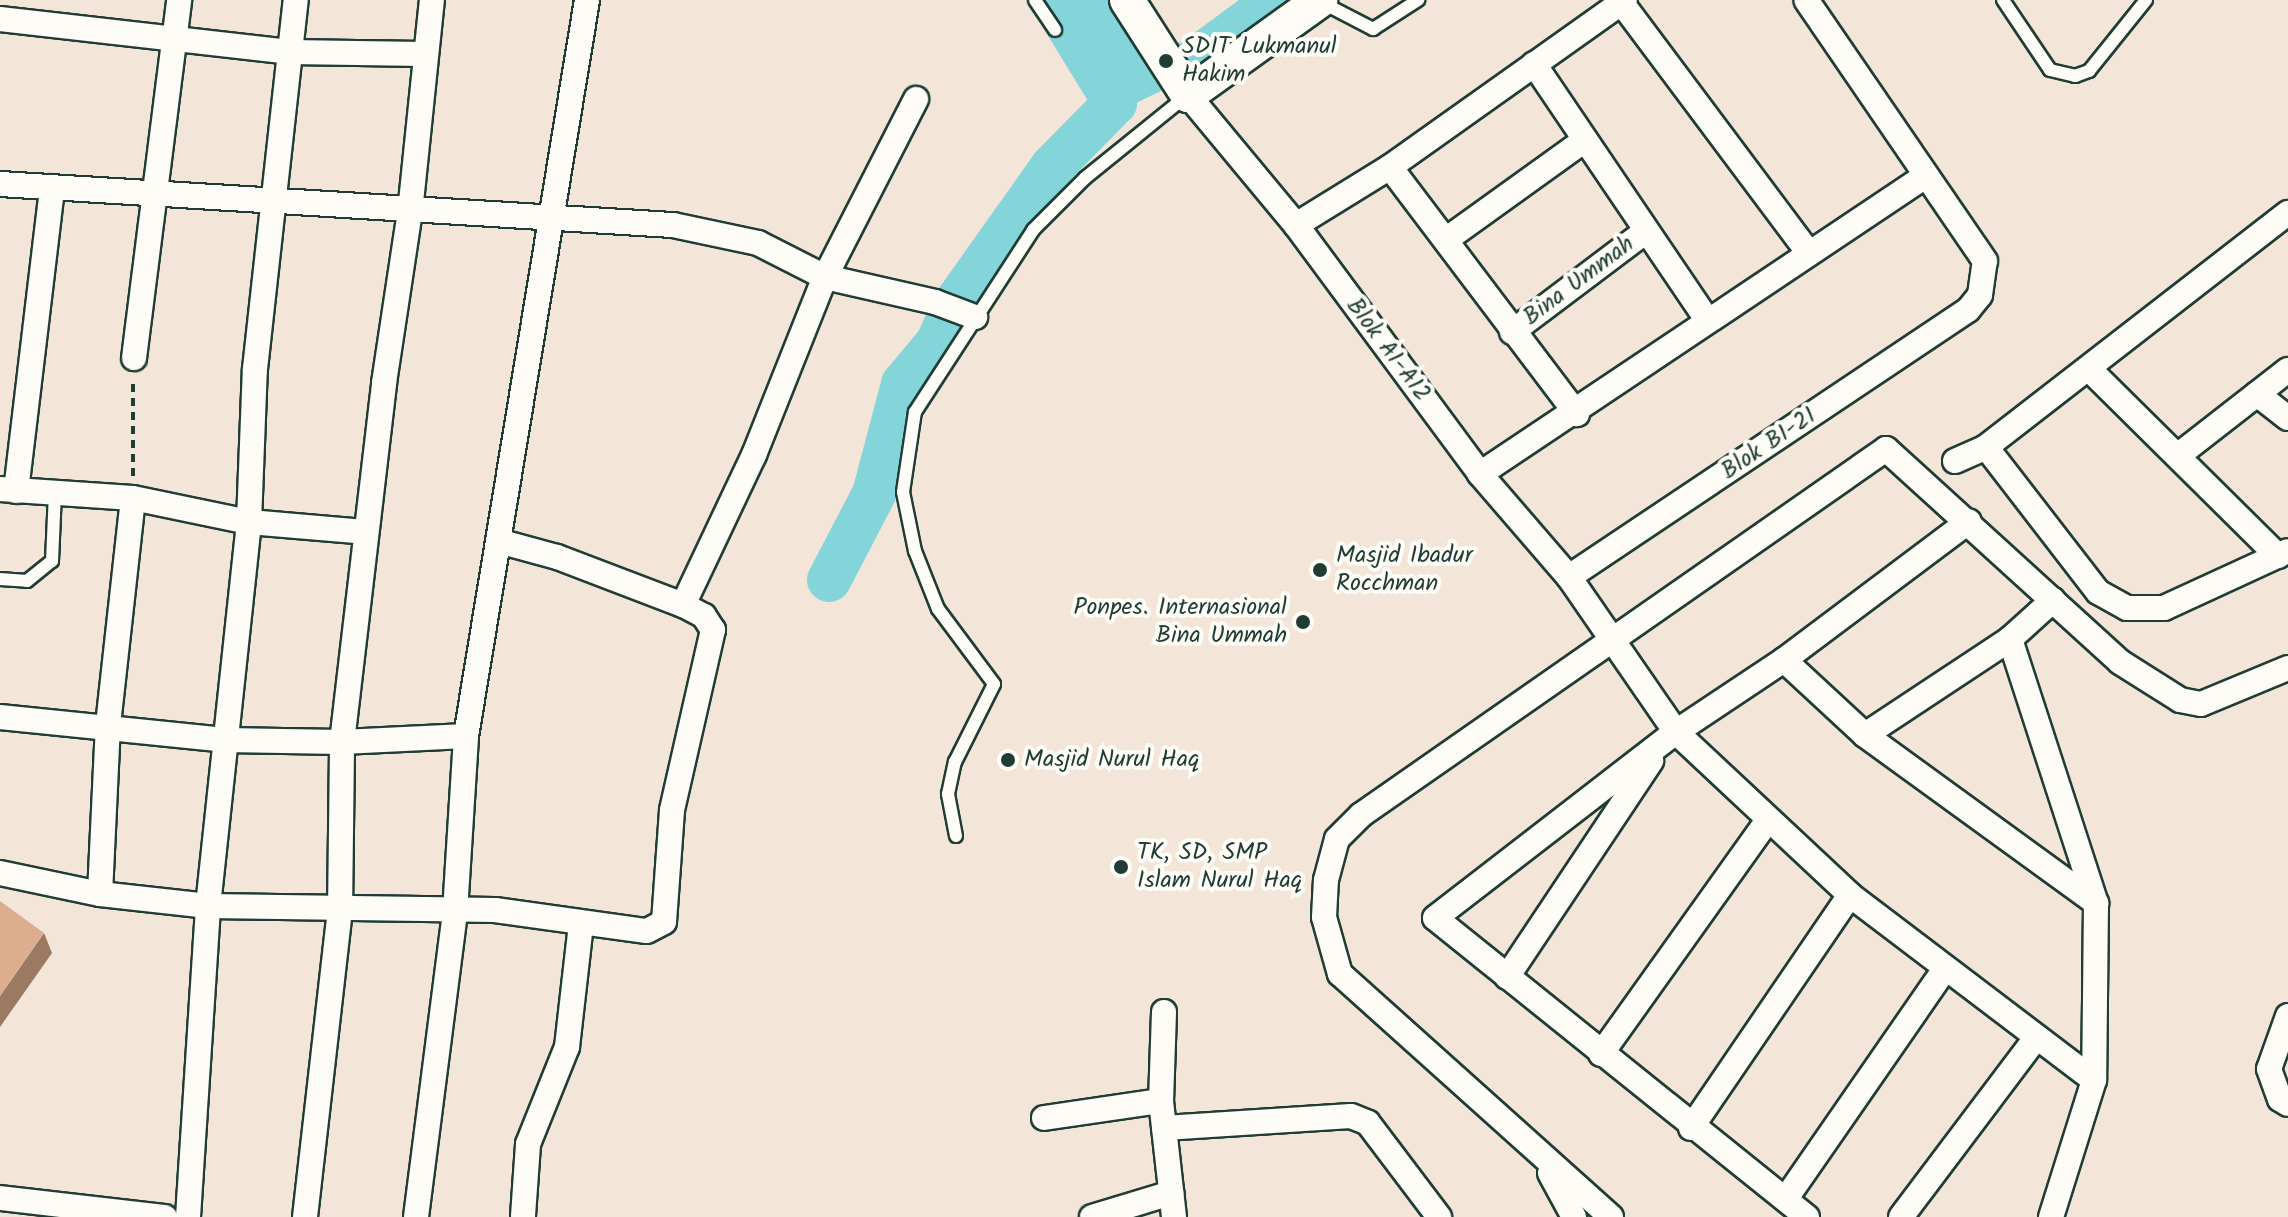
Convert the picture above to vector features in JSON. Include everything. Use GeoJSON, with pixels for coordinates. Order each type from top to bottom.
{"type":"FeatureCollection","features":[{"type":"Feature","properties":{"kind":"street"},"geometry":{"type":"LineString","coordinates":[[134,358],[179,0]]}},
{"type":"Feature","properties":{"kind":"street"},"geometry":{"type":"LineString","coordinates":[[188,1217],[208,906],[249,522],[255,369],[296,0]]}},
{"type":"Feature","properties":{"kind":"street"},"geometry":{"type":"LineString","coordinates":[[305,1217],[340,912],[342,742],[365,532],[410,212],[432,0]]}},
{"type":"Feature","properties":{"kind":"street"},"geometry":{"type":"LineString","coordinates":[[416,1217],[455,912],[466,736],[502,542],[587,0]]}},
{"type":"Feature","properties":{"kind":"street"},"geometry":{"type":"LineString","coordinates":[[1127,0],[1188,95],[1320,0]]}},
{"type":"Feature","properties":{"kind":"street"},"geometry":{"type":"LineString","coordinates":[[1480,474],[1577,414],[1807,251],[1924,177],[1806,0]]}},
{"type":"Feature","properties":{"kind":"street"},"geometry":{"type":"LineString","coordinates":[[1296,225],[1390,167],[1623,1],[1807,251]]}},
{"type":"Feature","properties":{"kind":"street"},"geometry":{"type":"LineString","coordinates":[[0,19],[289,52],[424,54]]}},
{"type":"Feature","properties":{"kind":"street"},"geometry":{"type":"LineString","coordinates":[[1534,64],[1708,321]]}},
{"type":"Feature","properties":{"kind":"street","name":"Blok A1-A12"},"geometry":{"type":"LineString","coordinates":[[1188,95],[1296,225],[1480,474],[1569,577],[1611,637],[1670,737],[1850,895],[2094,1080]]}},
{"type":"Feature","properties":{"kind":"street"},"geometry":{"type":"LineString","coordinates":[[683,605],[754,455],[825,277],[916,99]]}},
{"type":"Feature","properties":{"kind":"street"},"geometry":{"type":"LineString","coordinates":[[1447,239],[1585,140]]}},
{"type":"Feature","properties":{"kind":"street"},"geometry":{"type":"LineString","coordinates":[[1390,167],[1577,414]]}},
{"type":"Feature","properties":{"kind":"street","name":"Blok B1-21"},"geometry":{"type":"LineString","coordinates":[[1569,577],[1968,310],[1980,295],[1985,261],[1924,177]]}},
{"type":"Feature","properties":{"kind":"street"},"geometry":{"type":"LineString","coordinates":[[0,184],[155,192],[273,204],[410,212],[552,215],[673,225],[758,243],[825,277],[935,302],[968,314]]}},
{"type":"Feature","properties":{"kind":"street"},"geometry":{"type":"LineString","coordinates":[[52,187],[8,490],[133,498],[249,522],[365,532]]}},
{"type":"Feature","properties":{"kind":"street"},"geometry":{"type":"LineString","coordinates":[[1955,461],[1986,447],[2288,213]]}},
{"type":"Feature","properties":{"kind":"street","name":"Bina Ummah"},"geometry":{"type":"LineString","coordinates":[[1512,332],[1646,231]]}},
{"type":"Feature","properties":{"kind":"street"},"geometry":{"type":"LineString","coordinates":[[1986,447],[2098,592],[2127,608],[2164,608],[2283,553],[2089,369]]}},
{"type":"Feature","properties":{"kind":"street"},"geometry":{"type":"LineString","coordinates":[[2180,454],[2288,370]]}},
{"type":"Feature","properties":{"kind":"street"},"geometry":{"type":"LineString","coordinates":[[2257,394],[2288,418]]}},
{"type":"Feature","properties":{"kind":"street"},"geometry":{"type":"LineString","coordinates":[[1611,1217],[1340,974],[1324,917],[1326,880],[1337,839],[1361,815],[1611,637],[1886,449],[1969,521],[2120,662],[2180,700],[2201,704],[2288,668]]}},
{"type":"Feature","properties":{"kind":"street"},"geometry":{"type":"LineString","coordinates":[[100,894],[108,725],[133,498]]}},
{"type":"Feature","properties":{"kind":"street"},"geometry":{"type":"LineString","coordinates":[[1807,1217],[1787,1197],[1691,1128],[1435,918],[1670,737],[1784,660],[1969,521]]}},
{"type":"Feature","properties":{"kind":"street"},"geometry":{"type":"LineString","coordinates":[[0,873],[100,894],[208,906],[340,912],[495,910],[581,925],[647,931],[664,922],[672,810],[713,630],[704,616],[683,605],[502,542]]}},
{"type":"Feature","properties":{"kind":"street"},"geometry":{"type":"LineString","coordinates":[[1865,735],[2010,639],[2053,600]]}},
{"type":"Feature","properties":{"kind":"street"},"geometry":{"type":"LineString","coordinates":[[2010,639],[2096,903],[2094,1080],[2051,1217]]}},
{"type":"Feature","properties":{"kind":"street"},"geometry":{"type":"LineString","coordinates":[[1784,660],[1865,735],[2096,903]]}},
{"type":"Feature","properties":{"kind":"street"},"geometry":{"type":"LineString","coordinates":[[0,717],[108,725],[225,740],[342,742],[466,736]]}},
{"type":"Feature","properties":{"kind":"street"},"geometry":{"type":"LineString","coordinates":[[1507,977],[1670,737]]}},
{"type":"Feature","properties":{"kind":"street"},"geometry":{"type":"LineString","coordinates":[[1601,1054],[1768,820]]}},
{"type":"Feature","properties":{"kind":"street"},"geometry":{"type":"LineString","coordinates":[[1691,1128],[1850,895]]}},
{"type":"Feature","properties":{"kind":"street"},"geometry":{"type":"LineString","coordinates":[[523,1216],[528,1144],[567,1047],[581,925]]}},
{"type":"Feature","properties":{"kind":"street"},"geometry":{"type":"LineString","coordinates":[[1787,1197],[1945,969]]}},
{"type":"Feature","properties":{"kind":"street"},"geometry":{"type":"LineString","coordinates":[[1092,1217],[1172,1205],[1161,1101],[1164,1012]]}},
{"type":"Feature","properties":{"kind":"street"},"geometry":{"type":"LineString","coordinates":[[2288,1016],[2269,1069],[2280,1099],[2288,1104]]}},
{"type":"Feature","properties":{"kind":"street"},"geometry":{"type":"LineString","coordinates":[[1901,1217],[2036,1038]]}},
{"type":"Feature","properties":{"kind":"street"},"geometry":{"type":"LineString","coordinates":[[1044,1118],[1161,1101]]}},
{"type":"Feature","properties":{"kind":"street"},"geometry":{"type":"LineString","coordinates":[[1164,1128],[1351,1116],[1368,1123],[1439,1217]]}},
{"type":"Feature","properties":{"kind":"street"},"geometry":{"type":"LineString","coordinates":[[1539,1154],[1574,1217]]}},
{"type":"Feature","properties":{"kind":"street"},"geometry":{"type":"LineString","coordinates":[[0,1198],[165,1217]]}},
{"type":"Feature","properties":{"kind":"lane"},"geometry":{"type":"LineString","coordinates":[[1035,0],[1055,30]]}},
{"type":"Feature","properties":{"kind":"lane"},"geometry":{"type":"LineString","coordinates":[[1320,0],[1373,29],[1418,0]]}},
{"type":"Feature","properties":{"kind":"lane"},"geometry":{"type":"LineString","coordinates":[[2003,0],[2050,70],[2075,76],[2089,71],[2146,0]]}},
{"type":"Feature","properties":{"kind":"lane"},"geometry":{"type":"LineString","coordinates":[[956,836],[948,794],[955,762],[994,684],[938,609],[915,551],[903,492],[915,412],[968,314],[1033,230],[1085,178],[1188,95]]}},
{"type":"Feature","properties":{"kind":"lane"},"geometry":{"type":"LineString","coordinates":[[0,579],[27,581],[52,561],[55,493]]}},
{"type":"Feature","properties":{"kind":"path"},"geometry":{"type":"LineString","coordinates":[[133,498],[134,358]]}},
{"type":"Feature","properties":{"kind":"building"},"geometry":{"type":"Polygon","coordinates":[[[0,901],[44,933],[0,996],[0,901]]]}},
{"type":"Feature","properties":{"kind":"waterway"},"geometry":{"type":"LineString","coordinates":[[829,580],[874,494],[903,384],[938,342],[954,305],[1052,167],[1115,103],[1052,0]]}},
{"type":"Feature","properties":{"kind":"waterway"},"geometry":{"type":"LineString","coordinates":[[1097,0],[1127,83],[1166,64],[1188,65],[1276,0]]}},
{"type":"Feature","properties":{"kind":"place","name":"SDIT Lukmanul Hakim"},"geometry":{"type":"Point","coordinates":[1166,61]}},
{"type":"Feature","properties":{"kind":"place","name":"Masjid Ibadur Rocchman"},"geometry":{"type":"Point","coordinates":[1320,570]}},
{"type":"Feature","properties":{"kind":"place","name":"Ponpes. Internasional Bina Ummah"},"geometry":{"type":"Point","coordinates":[1303,622]}},
{"type":"Feature","properties":{"kind":"place","name":"Masjid Nurul Haq"},"geometry":{"type":"Point","coordinates":[1008,760]}},
{"type":"Feature","properties":{"kind":"place","name":"TK, SD, SMP Islam Nurul Haq"},"geometry":{"type":"Point","coordinates":[1121,867]}}]}
